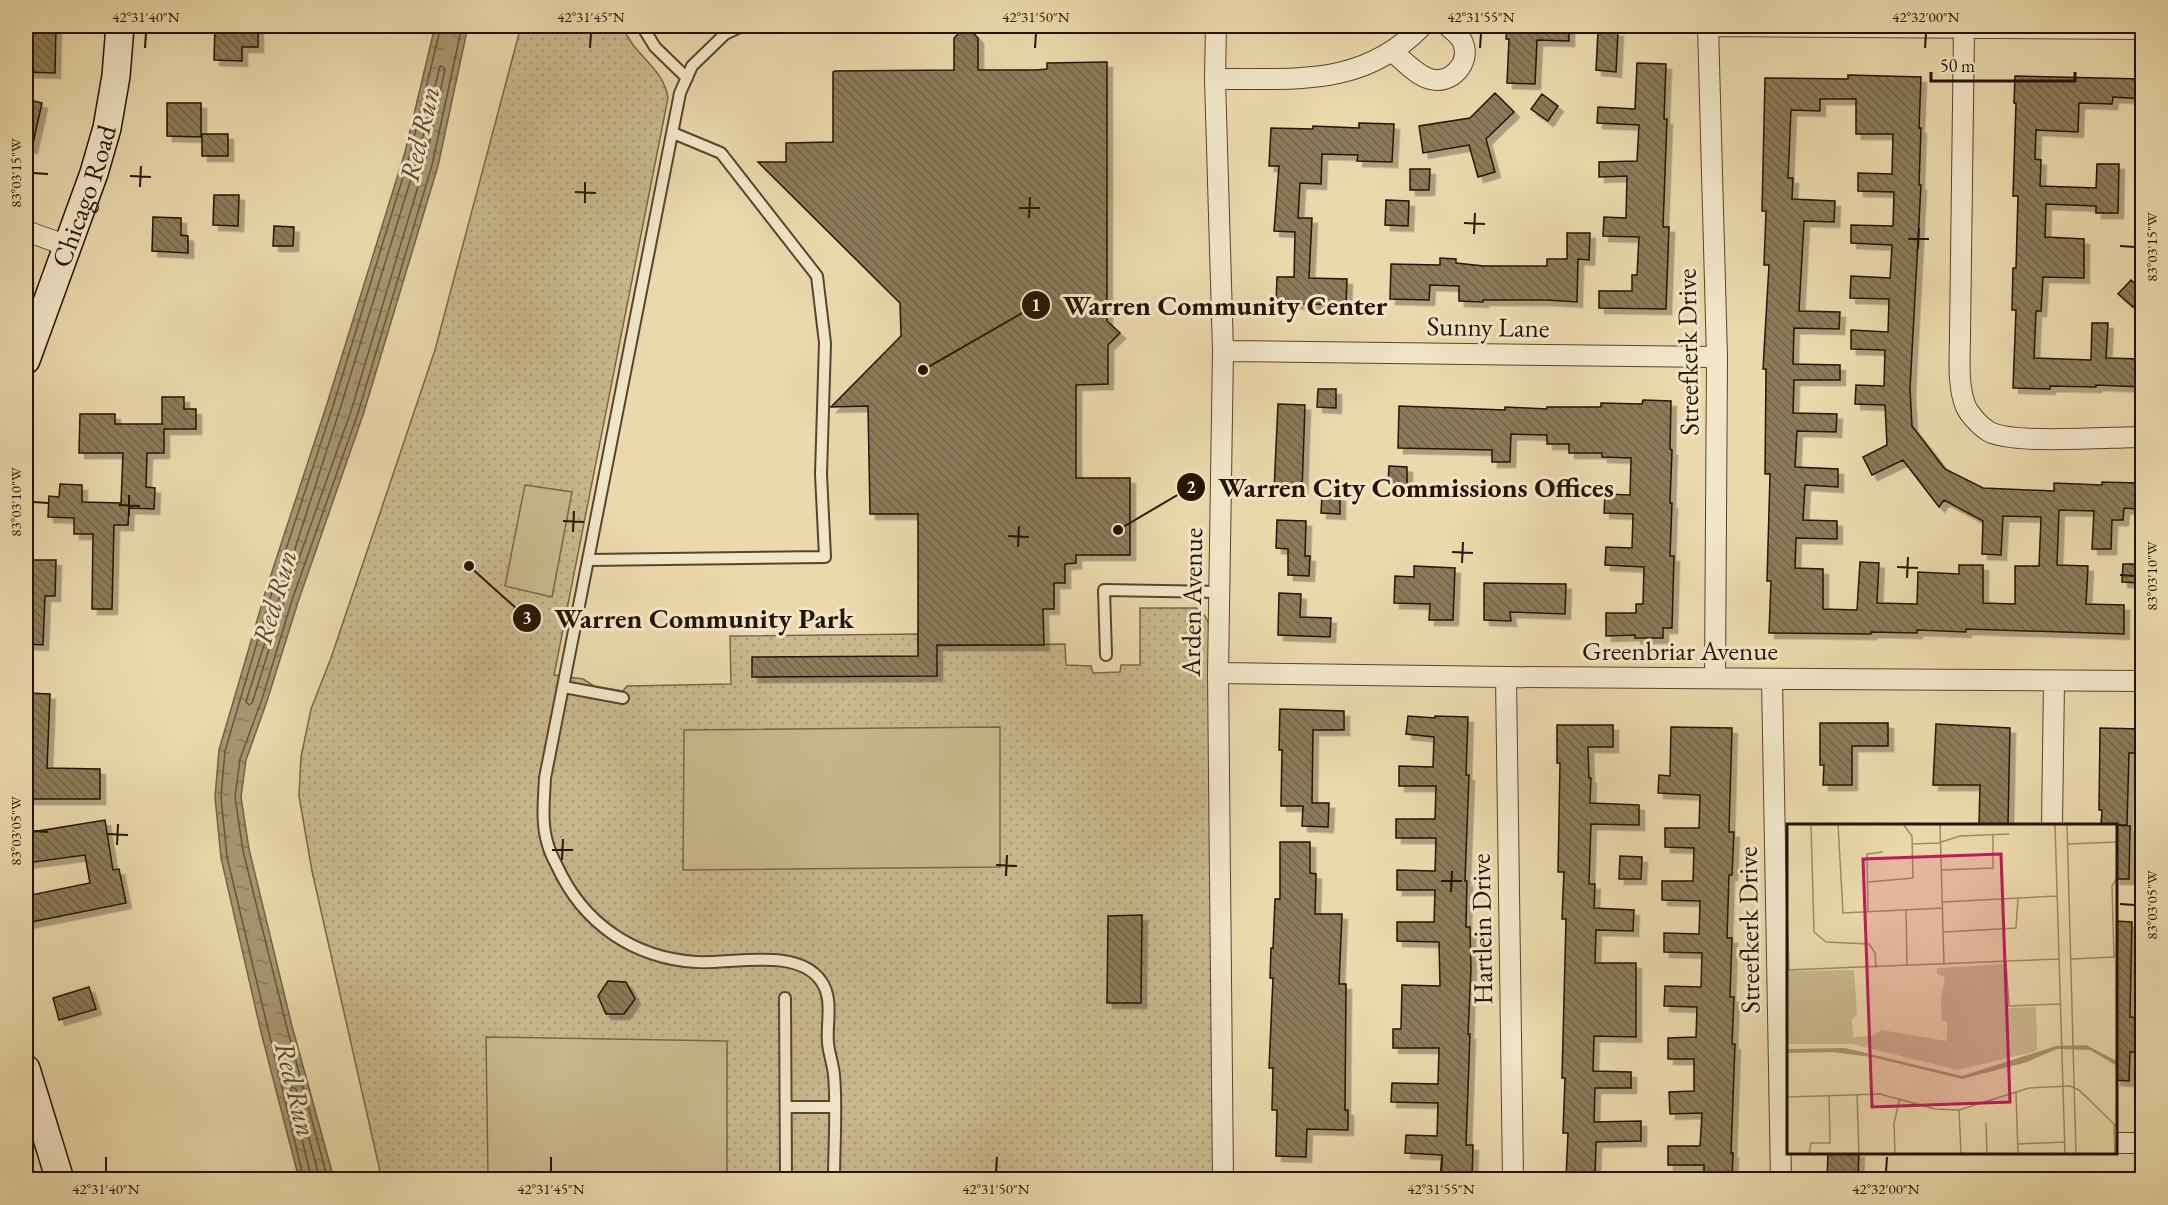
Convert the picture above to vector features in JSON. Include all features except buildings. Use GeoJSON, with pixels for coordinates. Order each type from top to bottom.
{"type":"FeatureCollection","features":[{"type":"Feature","properties":{"kind":"street","name":"Chicago Road"},"geometry":{"type":"LineString","coordinates":[[26,360],[94,173],[107,128],[116,76],[120,26]]}},
{"type":"Feature","properties":{"kind":"street","name":"Arden Avenue"},"geometry":{"type":"LineString","coordinates":[[1216,26],[1215,79],[1223,351],[1218,673],[1223,1179]]}},
{"type":"Feature","properties":{"kind":"street"},"geometry":{"type":"LineString","coordinates":[[1215,79],[1318,77],[1348,72],[1393,52],[1422,26]]}},
{"type":"Feature","properties":{"kind":"street"},"geometry":{"type":"LineString","coordinates":[[1393,52],[1411,68],[1430,79],[1445,80],[1454,74],[1464,62],[1465,50],[1462,40],[1448,26]]}},
{"type":"Feature","properties":{"kind":"street"},"geometry":{"type":"LineString","coordinates":[[1708,26],[2142,29]]}},
{"type":"Feature","properties":{"kind":"street","name":"Streefkerk Drive"},"geometry":{"type":"LineString","coordinates":[[1708,26],[1717,357],[1715,678]]}},
{"type":"Feature","properties":{"kind":"street"},"geometry":{"type":"LineString","coordinates":[[1964,29],[1960,373],[1966,406],[1988,431],[2006,436],[2029,438],[2142,436]]}},
{"type":"Feature","properties":{"kind":"street"},"geometry":{"type":"LineString","coordinates":[[26,231],[68,246]]}},
{"type":"Feature","properties":{"kind":"street","name":"Sunny Lane"},"geometry":{"type":"LineString","coordinates":[[1223,351],[1717,357]]}},
{"type":"Feature","properties":{"kind":"street","name":"Greenbriar Avenue"},"geometry":{"type":"LineString","coordinates":[[1218,673],[2142,681]]}},
{"type":"Feature","properties":{"kind":"street","name":"Hartlein Drive"},"geometry":{"type":"LineString","coordinates":[[1506,677],[1513,1179]]}},
{"type":"Feature","properties":{"kind":"street","name":"Streefkerk Drive"},"geometry":{"type":"LineString","coordinates":[[1772,679],[1781,1179]]}},
{"type":"Feature","properties":{"kind":"street"},"geometry":{"type":"LineString","coordinates":[[2052,824],[2054,681]]}},
{"type":"Feature","properties":{"kind":"street"},"geometry":{"type":"LineString","coordinates":[[26,1068],[60,1179]]}},
{"type":"Feature","properties":{"kind":"street"},"geometry":{"type":"LineString","coordinates":[[2117,1143],[2142,1143]]}},
{"type":"Feature","properties":{"kind":"lane"},"geometry":{"type":"LineString","coordinates":[[642,26],[655,47],[687,78]]}},
{"type":"Feature","properties":{"kind":"lane"},"geometry":{"type":"LineString","coordinates":[[742,26],[725,34],[710,46],[692,66],[680,93],[545,778],[543,812],[548,845],[563,879],[578,902],[595,921],[622,940],[657,955],[696,962],[799,963],[814,972],[823,983],[828,1001],[828,1043],[834,1075],[834,1179]]}},
{"type":"Feature","properties":{"kind":"lane"},"geometry":{"type":"LineString","coordinates":[[589,560],[825,557],[821,474],[825,343],[817,276],[721,153],[673,133]]}},
{"type":"Feature","properties":{"kind":"lane"},"geometry":{"type":"LineString","coordinates":[[1106,655],[1104,590],[1219,592]]}},
{"type":"Feature","properties":{"kind":"lane"},"geometry":{"type":"LineString","coordinates":[[564,687],[623,698]]}},
{"type":"Feature","properties":{"kind":"lane"},"geometry":{"type":"LineString","coordinates":[[785,998],[786,1179]]}},
{"type":"Feature","properties":{"kind":"lane"},"geometry":{"type":"LineString","coordinates":[[786,1107],[834,1107]]}},
{"type":"Feature","properties":{"kind":"shaded area"},"geometry":{"type":"Polygon","coordinates":[[[521,26],[623,26],[633,45],[661,78],[668,98],[554,675],[583,679],[594,686],[623,691],[627,686],[731,684],[730,636],[918,634],[918,646],[1065,644],[1066,665],[1091,666],[1093,673],[1120,672],[1121,665],[1140,665],[1140,608],[1196,608],[1205,616],[1209,624],[1213,1179],[382,1180],[312,871],[299,796],[301,757],[311,709],[331,658],[435,350],[521,26]]]}},
{"type":"Feature","properties":{"kind":"shaded area"},"geometry":{"type":"Polygon","coordinates":[[[525,485],[572,492],[552,597],[505,586],[525,485]]]}},
{"type":"Feature","properties":{"kind":"shaded area"},"geometry":{"type":"Polygon","coordinates":[[[1000,727],[1000,867],[683,870],[684,730],[1000,727]]]}},
{"type":"Feature","properties":{"kind":"shaded area"},"geometry":{"type":"Polygon","coordinates":[[[486,1037],[727,1041],[727,1179],[488,1179],[486,1037]]]}},
{"type":"Feature","properties":{"kind":"water","name":"Red Run"},"geometry":{"type":"Polygon","coordinates":[[[435,26],[468,26],[438,166],[363,415],[246,760],[241,797],[249,849],[292,1026],[334,1179],[299,1179],[261,1032],[221,858],[215,797],[219,750],[266,590],[327,404],[405,152],[435,26]]]}},
{"type":"Feature","properties":{"kind":"place","name":"Warren Community Center"},"geometry":{"type":"Point","coordinates":[923,370]}},
{"type":"Feature","properties":{"kind":"place","name":"Warren City Commissions Offices"},"geometry":{"type":"Point","coordinates":[1118,530]}},
{"type":"Feature","properties":{"kind":"place","name":"Warren Community Park"},"geometry":{"type":"Point","coordinates":[469,566]}}]}
